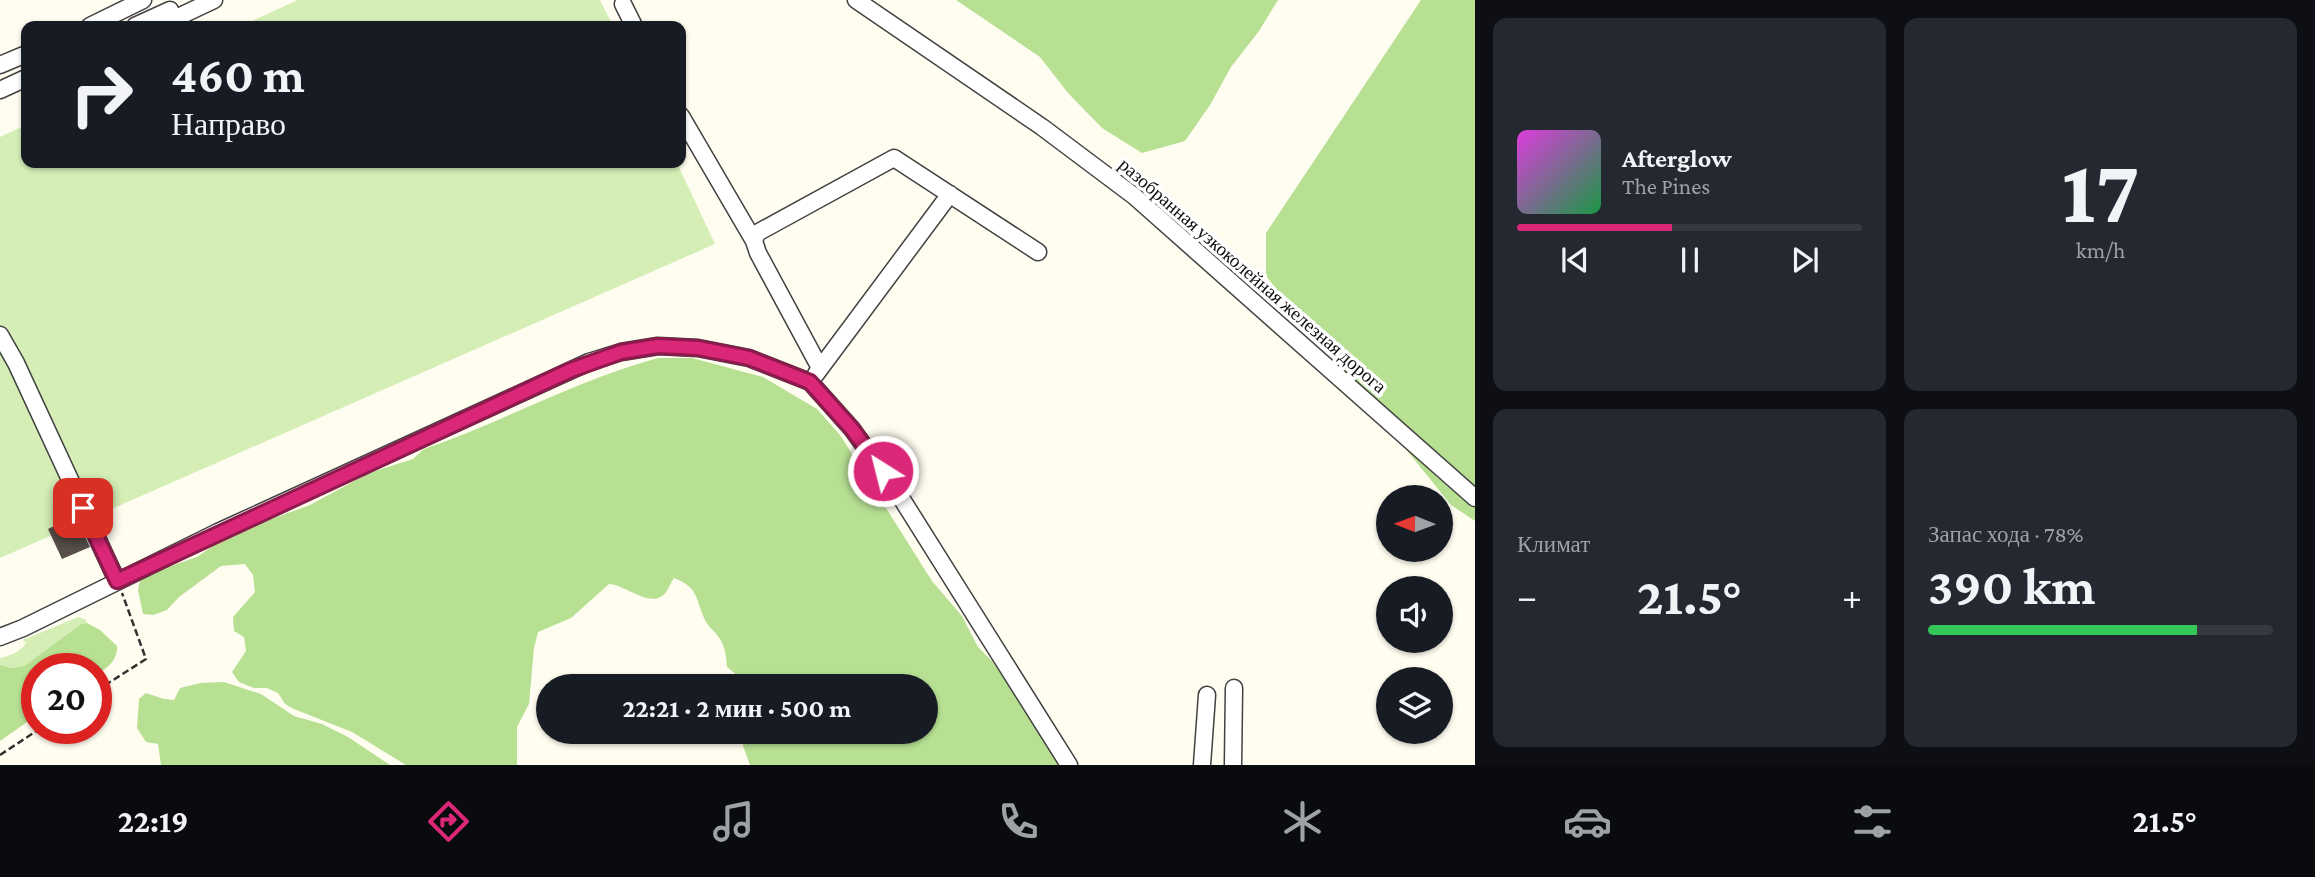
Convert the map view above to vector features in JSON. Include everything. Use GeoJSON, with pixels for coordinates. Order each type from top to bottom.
{"type":"FeatureCollection","features":[{"type":"Feature","properties":{"kind":"street"},"geometry":{"type":"LineString","coordinates":[[100,21],[144,0]]}},
{"type":"Feature","properties":{"kind":"street"},"geometry":{"type":"LineString","coordinates":[[146,21],[191,0]]}},
{"type":"Feature","properties":{"kind":"street"},"geometry":{"type":"LineString","coordinates":[[170,21],[214,0]]}},
{"type":"Feature","properties":{"kind":"street","name":"разобранная узкоколейная железная дорога"},"geometry":{"type":"LineString","coordinates":[[856,0],[1042,127],[1134,196],[1475,498]]}},
{"type":"Feature","properties":{"kind":"street"},"geometry":{"type":"LineString","coordinates":[[623,4],[632,21]]}},
{"type":"Feature","properties":{"kind":"street"},"geometry":{"type":"LineString","coordinates":[[0,65],[21,56]]}},
{"type":"Feature","properties":{"kind":"street"},"geometry":{"type":"LineString","coordinates":[[0,90],[21,80]]}},
{"type":"Feature","properties":{"kind":"street"},"geometry":{"type":"LineString","coordinates":[[0,101],[21,91]]}},
{"type":"Feature","properties":{"kind":"street"},"geometry":{"type":"LineString","coordinates":[[686,125],[754,241],[820,368]]}},
{"type":"Feature","properties":{"kind":"street"},"geometry":{"type":"LineString","coordinates":[[754,241],[757,233],[894,158],[1038,253]]}},
{"type":"Feature","properties":{"kind":"street"},"geometry":{"type":"LineString","coordinates":[[810,382],[950,194]]}},
{"type":"Feature","properties":{"kind":"street"},"geometry":{"type":"LineString","coordinates":[[0,335],[16,363],[117,581]]}},
{"type":"Feature","properties":{"kind":"street"},"geometry":{"type":"LineString","coordinates":[[0,637],[589,362],[621,352],[658,346],[698,348],[749,358],[810,382],[852,429],[898,493],[1069,765]]}},
{"type":"Feature","properties":{"kind":"street"},"geometry":{"type":"LineString","coordinates":[[1233,765],[1234,688]]}},
{"type":"Feature","properties":{"kind":"street"},"geometry":{"type":"LineString","coordinates":[[1202,765],[1207,695]]}},
{"type":"Feature","properties":{"kind":"path"},"geometry":{"type":"LineString","coordinates":[[112,681],[146,659],[117,581]]}},
{"type":"Feature","properties":{"kind":"path"},"geometry":{"type":"LineString","coordinates":[[0,755],[21,741]]}},
{"type":"Feature","properties":{"kind":"green space"},"geometry":{"type":"Polygon","coordinates":[[[298,0],[600,0],[610,21],[252,21],[298,0]]]}},
{"type":"Feature","properties":{"kind":"green space"},"geometry":{"type":"Polygon","coordinates":[[[956,0],[1278,0],[1259,31],[1231,67],[1210,105],[1185,141],[1142,153],[1102,128],[1068,93],[1040,57],[956,0]]]}},
{"type":"Feature","properties":{"kind":"green space"},"geometry":{"type":"Polygon","coordinates":[[[1421,0],[1475,0],[1475,521],[1453,506],[1453,485],[1435,485],[1266,276],[1266,233],[1421,0]]]}},
{"type":"Feature","properties":{"kind":"green space"},"geometry":{"type":"Polygon","coordinates":[[[21,127],[21,168],[679,168],[715,244],[0,558],[0,137],[21,127]]]}},
{"type":"Feature","properties":{"kind":"green space"},"geometry":{"type":"Polygon","coordinates":[[[658,358],[692,358],[763,377],[817,409],[840,435],[932,581],[962,616],[978,647],[992,661],[1062,765],[750,765],[743,744],[938,744],[938,674],[736,674],[727,667],[722,642],[706,622],[693,591],[674,578],[666,592],[653,599],[609,584],[571,618],[538,632],[529,704],[517,727],[517,765],[406,765],[352,732],[285,704],[278,693],[239,682],[232,672],[246,651],[244,637],[234,631],[233,617],[255,592],[253,575],[245,564],[221,566],[179,597],[167,610],[153,615],[143,614],[138,590],[140,581],[156,571],[197,557],[230,534],[310,505],[369,473],[413,459],[424,449],[628,367],[658,358]]]}},
{"type":"Feature","properties":{"kind":"green space"},"geometry":{"type":"Polygon","coordinates":[[[78,617],[85,619],[87,623],[81,624],[42,653],[21,653],[21,666],[12,668],[0,665],[0,658],[21,649],[26,643],[23,640],[78,617]]]}},
{"type":"Feature","properties":{"kind":"green space"},"geometry":{"type":"Polygon","coordinates":[[[87,623],[100,630],[117,646],[112,662],[112,653],[42,653],[81,624],[87,623]]]}},
{"type":"Feature","properties":{"kind":"green space"},"geometry":{"type":"Polygon","coordinates":[[[0,665],[12,668],[21,666],[21,726],[0,741],[0,665]]]}},
{"type":"Feature","properties":{"kind":"green space"},"geometry":{"type":"Polygon","coordinates":[[[224,682],[261,694],[294,716],[322,724],[348,737],[390,765],[161,765],[158,744],[146,742],[137,728],[139,699],[146,693],[174,700],[180,688],[201,683],[224,682]]]}},
{"type":"Feature","properties":{"kind":"building"},"geometry":{"type":"Polygon","coordinates":[[[75,516],[90,547],[62,559],[48,529],[75,516]]]}},
{"type":"Feature","properties":{"kind":"route"},"geometry":{"type":"LineString","coordinates":[[83,508],[117,581],[589,362],[621,352],[658,346],[698,348],[749,358],[810,382],[852,429],[883,471]]}}]}
